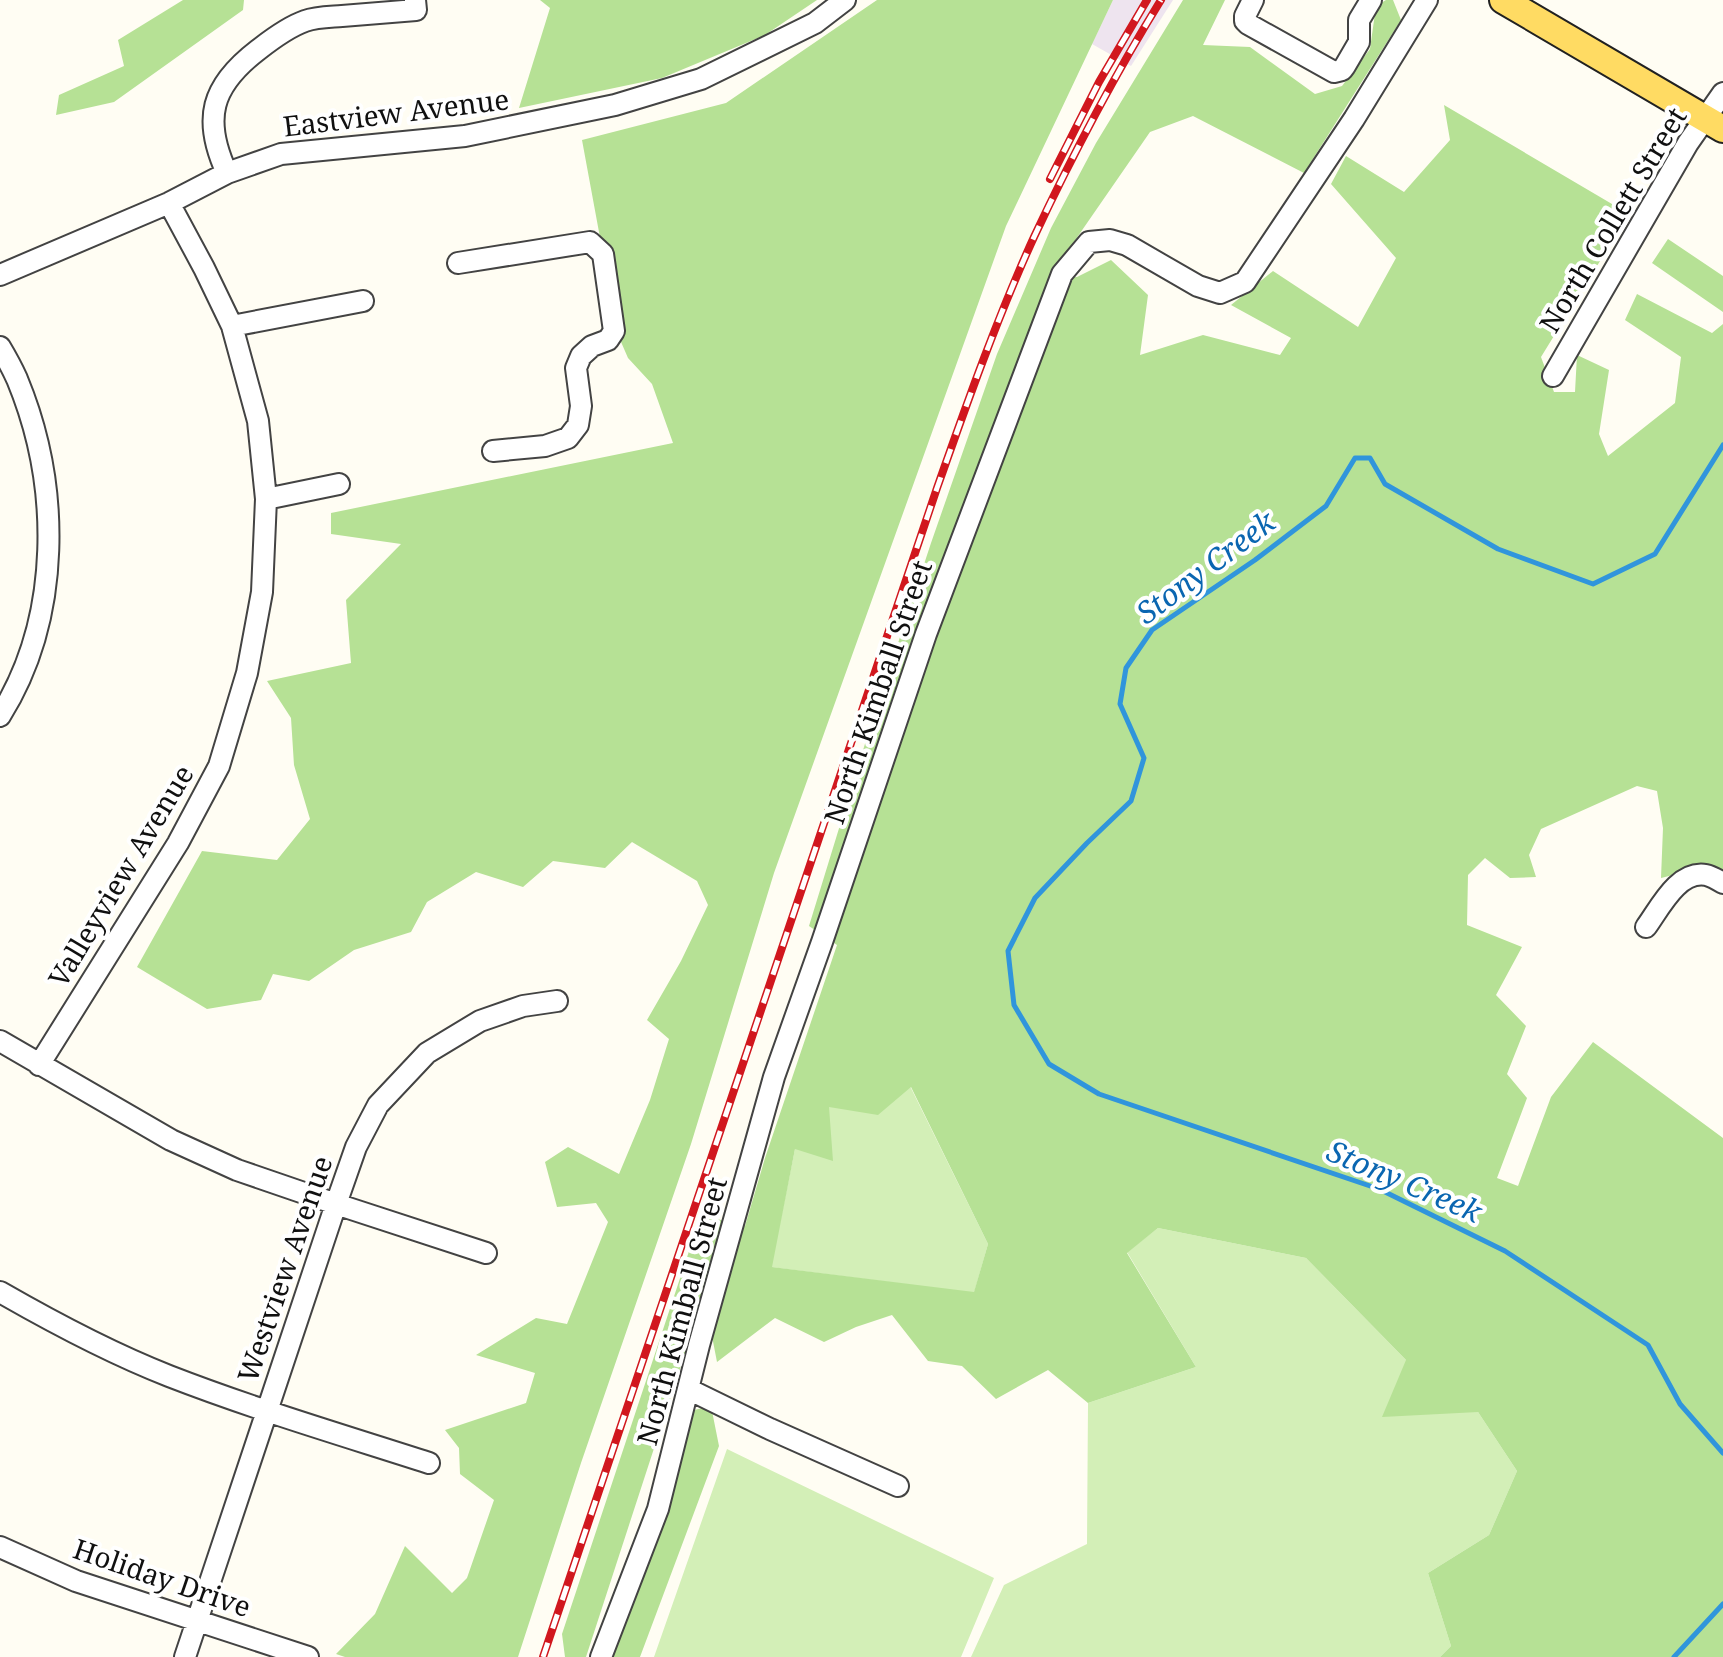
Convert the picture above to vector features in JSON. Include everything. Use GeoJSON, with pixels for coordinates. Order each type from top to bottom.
{"type":"FeatureCollection","features":[{"type":"Feature","properties":{"kind":"main road"},"geometry":{"type":"LineString","coordinates":[[1503,0],[1714,124]]}},
{"type":"Feature","properties":{"kind":"street"},"geometry":{"type":"LineString","coordinates":[[227,173],[212,130],[216,101],[226,79],[246,59],[274,37],[333,8],[416,10],[415,0]]}},
{"type":"Feature","properties":{"kind":"street","name":"Eastview Avenue"},"geometry":{"type":"LineString","coordinates":[[0,275],[169,203],[227,173],[281,154],[465,136],[615,105],[701,79],[815,23],[845,0]]}},
{"type":"Feature","properties":{"kind":"street"},"geometry":{"type":"LineString","coordinates":[[1253,0],[1245,16],[1248,24],[1334,72],[1342,70],[1359,42],[1359,20],[1371,0]]}},
{"type":"Feature","properties":{"kind":"street","name":"North Kimball Street"},"geometry":{"type":"LineString","coordinates":[[601,1657],[658,1509],[774,1077],[926,634],[1062,274],[1089,242],[1110,240],[1127,245],[1198,286],[1220,293],[1245,282],[1354,119],[1427,0]]}},
{"type":"Feature","properties":{"kind":"street","name":"North Collett Street"},"geometry":{"type":"LineString","coordinates":[[1553,376],[1688,143],[1714,124],[1723,93]]}},
{"type":"Feature","properties":{"kind":"street","name":"Valleyview Avenue"},"geometry":{"type":"LineString","coordinates":[[39,1065],[178,843],[219,766],[247,673],[262,592],[266,499],[258,421],[232,326],[169,203]]}},
{"type":"Feature","properties":{"kind":"street"},"geometry":{"type":"LineString","coordinates":[[458,263],[590,242],[603,254],[614,331],[608,340],[592,346],[581,356],[576,368],[581,406],[578,425],[568,438],[545,446],[493,451]]}},
{"type":"Feature","properties":{"kind":"street"},"geometry":{"type":"LineString","coordinates":[[232,326],[363,301]]}},
{"type":"Feature","properties":{"kind":"street"},"geometry":{"type":"LineString","coordinates":[[0,347],[17,378],[33,425],[45,477],[48,535],[45,589],[32,647],[11,699],[0,716]]}},
{"type":"Feature","properties":{"kind":"street"},"geometry":{"type":"LineString","coordinates":[[266,499],[339,484]]}},
{"type":"Feature","properties":{"kind":"street"},"geometry":{"type":"LineString","coordinates":[[1646,927],[1679,882],[1692,876],[1706,875],[1723,883]]}},
{"type":"Feature","properties":{"kind":"street","name":"Westview Avenue"},"geometry":{"type":"LineString","coordinates":[[185,1657],[336,1204],[356,1147],[378,1105],[427,1053],[480,1021],[523,1006],[557,1001]]}},
{"type":"Feature","properties":{"kind":"street"},"geometry":{"type":"LineString","coordinates":[[0,1041],[171,1140],[237,1170],[486,1253]]}},
{"type":"Feature","properties":{"kind":"street"},"geometry":{"type":"LineString","coordinates":[[0,1292],[65,1329],[166,1375],[266,1411],[429,1463]]}},
{"type":"Feature","properties":{"kind":"street"},"geometry":{"type":"LineString","coordinates":[[688,1389],[898,1486]]}},
{"type":"Feature","properties":{"kind":"street","name":"Holiday Drive"},"geometry":{"type":"LineString","coordinates":[[0,1547],[76,1581],[308,1657]]}},
{"type":"Feature","properties":{"kind":"shaded area"},"geometry":{"type":"Polygon","coordinates":[[[1113,0],[1173,0],[1131,66],[1092,44],[1113,0]]]}},
{"type":"Feature","properties":{"kind":"green space"},"geometry":{"type":"Polygon","coordinates":[[[183,0],[244,0],[243,10],[114,102],[56,115],[59,95],[124,66],[118,40],[183,0]]]}},
{"type":"Feature","properties":{"kind":"green space"},"geometry":{"type":"Polygon","coordinates":[[[540,0],[817,0],[765,35],[662,78],[519,108],[550,8],[540,0]]]}},
{"type":"Feature","properties":{"kind":"green space"},"geometry":{"type":"Polygon","coordinates":[[[877,0],[1113,0],[1006,226],[774,873],[691,1144],[518,1657],[345,1657],[336,1654],[375,1614],[405,1546],[452,1593],[467,1578],[494,1500],[460,1474],[459,1448],[445,1430],[526,1403],[535,1373],[476,1355],[536,1318],[567,1324],[608,1222],[596,1203],[557,1207],[545,1162],[568,1147],[619,1174],[650,1100],[669,1039],[647,1020],[708,905],[697,881],[632,842],[605,868],[553,861],[523,887],[476,872],[427,902],[411,932],[354,950],[309,981],[273,974],[261,1000],[207,1009],[137,967],[202,851],[277,860],[310,819],[294,765],[291,718],[267,681],[351,663],[346,600],[401,544],[331,534],[331,513],[673,443],[652,384],[628,358],[618,335],[582,140],[726,103],[877,0]]]}},
{"type":"Feature","properties":{"kind":"green space"},"geometry":{"type":"Polygon","coordinates":[[[1183,0],[1225,0],[1203,45],[1250,47],[1315,94],[1342,86],[1370,49],[1376,6],[1393,0],[1401,20],[1304,173],[1193,116],[1150,132],[1049,278],[1077,277],[1111,260],[1148,295],[1140,355],[1203,335],[1280,355],[1291,338],[1231,305],[1273,271],[1358,327],[1396,258],[1331,184],[1346,156],[1404,192],[1450,140],[1444,105],[1629,214],[1541,357],[1554,392],[1575,392],[1577,355],[1609,370],[1599,434],[1608,456],[1675,403],[1681,357],[1625,320],[1637,294],[1712,333],[1723,324],[1723,875],[1709,866],[1661,878],[1663,828],[1657,791],[1637,786],[1541,829],[1529,855],[1536,877],[1510,878],[1485,858],[1468,875],[1467,925],[1522,947],[1496,995],[1526,1026],[1507,1074],[1527,1098],[1497,1178],[1518,1186],[1551,1097],[1593,1042],[1723,1138],[1723,1657],[1440,1657],[1451,1646],[1428,1573],[1489,1535],[1517,1471],[1478,1412],[1382,1417],[1406,1360],[1306,1258],[1158,1228],[1127,1253],[1196,1367],[1088,1403],[1048,1370],[996,1399],[962,1366],[928,1361],[892,1315],[824,1342],[775,1318],[717,1362],[704,1295],[586,1657],[565,1657],[562,1634],[701,1215],[745,1226],[837,945],[809,926],[868,734],[997,354],[1051,228],[1096,143],[1183,0]],[[911,1087],[878,1115],[829,1107],[833,1161],[795,1149],[772,1267],[974,1292],[988,1244],[911,1087]]]}},
{"type":"Feature","properties":{"kind":"green space"},"geometry":{"type":"Polygon","coordinates":[[[1668,239],[1723,276],[1723,312],[1652,263],[1668,239]]]}},
{"type":"Feature","properties":{"kind":"green space"},"geometry":{"type":"Polygon","coordinates":[[[910,1086],[988,1244],[974,1293],[771,1267],[795,1149],[828,1107],[910,1086]]]}},
{"type":"Feature","properties":{"kind":"green space"},"geometry":{"type":"Polygon","coordinates":[[[1158,1228],[1306,1258],[1406,1360],[1478,1412],[1517,1471],[1489,1535],[1428,1573],[1451,1646],[1440,1657],[971,1657],[1004,1585],[1087,1544],[1088,1403],[1196,1367],[1127,1252],[1158,1228]]]}},
{"type":"Feature","properties":{"kind":"green space"},"geometry":{"type":"Polygon","coordinates":[[[711,1406],[719,1446],[640,1657],[610,1657],[669,1511],[690,1411],[711,1406]]]}},
{"type":"Feature","properties":{"kind":"green space"},"geometry":{"type":"Polygon","coordinates":[[[727,1449],[994,1578],[961,1657],[654,1657],[727,1449]]]}},
{"type":"Feature","properties":{"kind":"waterway","name":"Stony Creek"},"geometry":{"type":"LineString","coordinates":[[1723,445],[1655,554],[1593,584],[1498,549],[1385,484],[1370,458],[1355,458],[1326,506],[1255,560],[1152,630],[1126,668],[1120,704],[1144,758],[1131,801],[1035,898],[1008,951],[1014,1005],[1049,1064],[1099,1094],[1379,1189],[1505,1251],[1648,1345],[1680,1404],[1723,1453]]}},
{"type":"Feature","properties":{"kind":"waterway","name":"Stony Creek"},"geometry":{"type":"LineString","coordinates":[[1674,1657],[1723,1604]]}},
{"type":"Feature","properties":{"kind":"railway"},"geometry":{"type":"LineString","coordinates":[[1050,179],[1099,82],[1147,0]]}},
{"type":"Feature","properties":{"kind":"railway"},"geometry":{"type":"LineString","coordinates":[[543,1657],[937,488],[983,361],[1020,268],[1063,176],[1161,0]]}}]}
